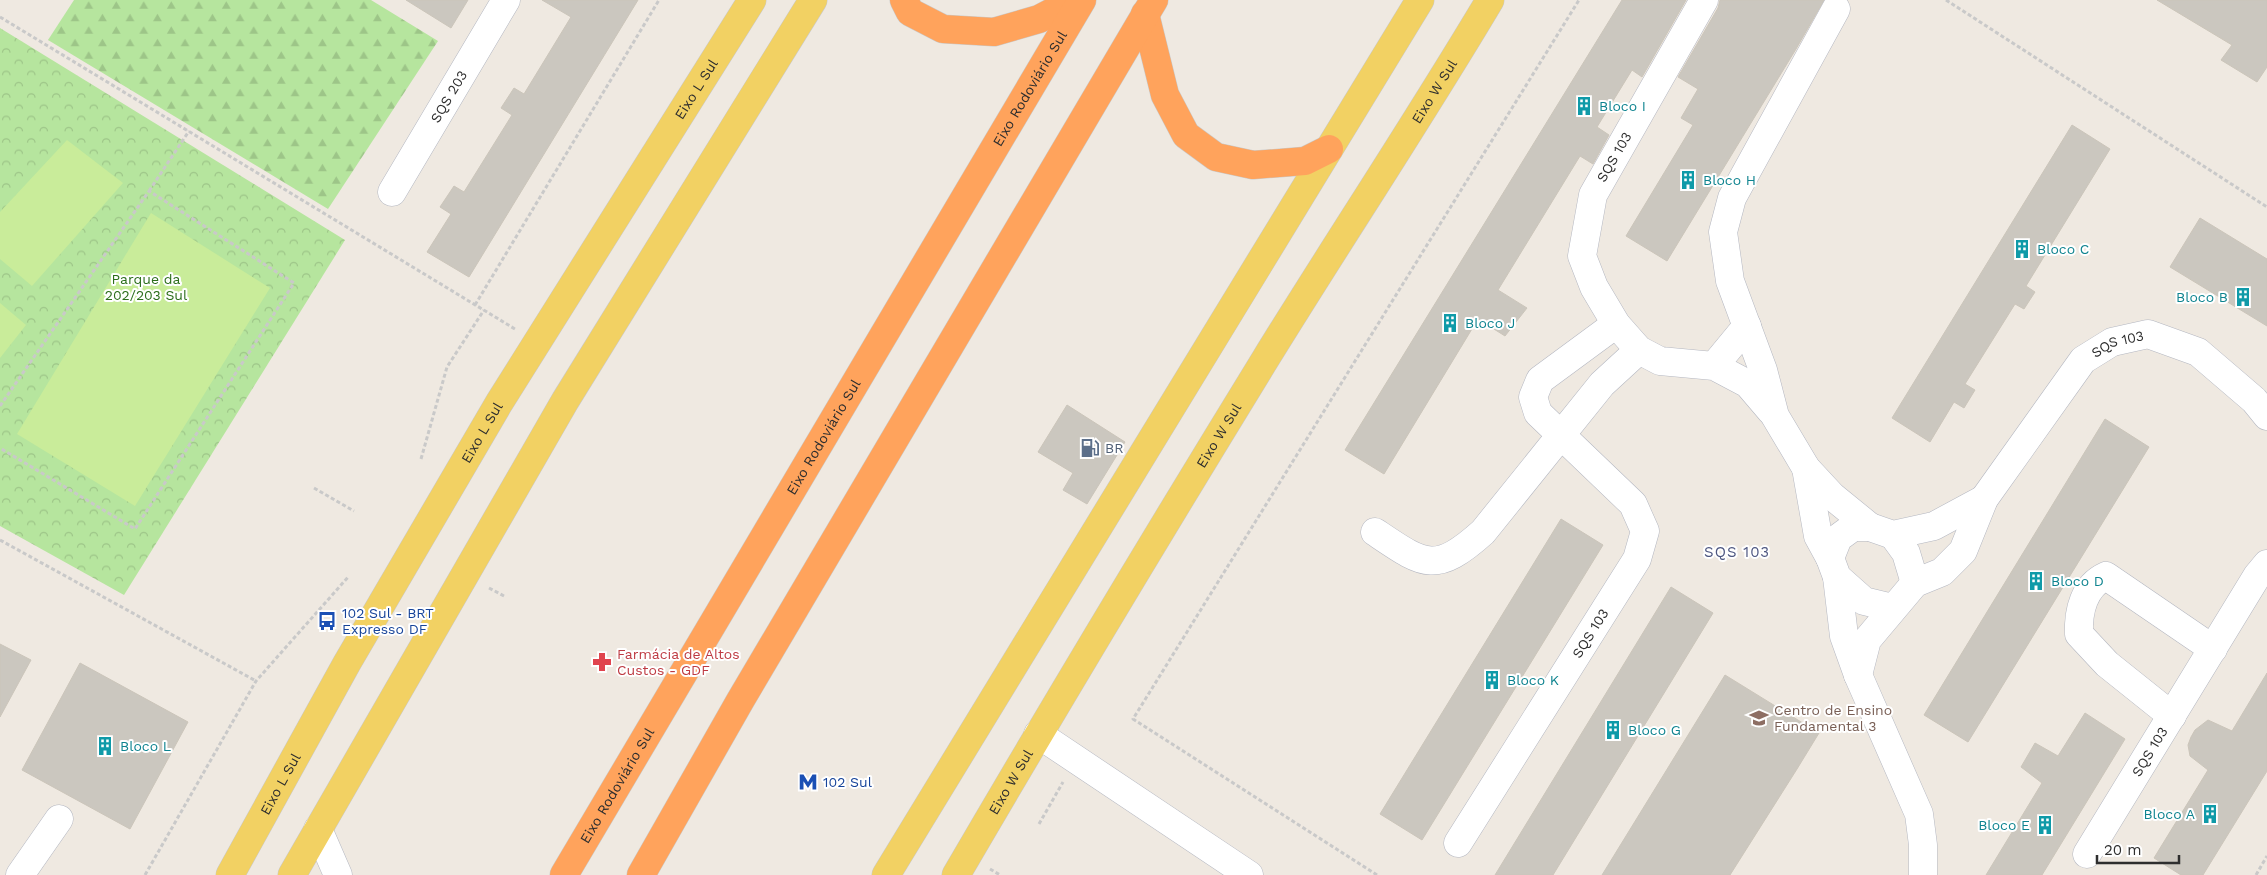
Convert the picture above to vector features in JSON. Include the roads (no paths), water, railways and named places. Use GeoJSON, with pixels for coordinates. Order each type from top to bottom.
{"type":"FeatureCollection","features":[{"type":"Feature","properties":{"kind":"highway"},"geometry":{"type":"LineString","coordinates":[[904,0],[910,12],[943,29],[994,32],[1039,19],[1075,0]]}},
{"type":"Feature","properties":{"kind":"highway","name":"Eixo Rodoviário Sul"},"geometry":{"type":"LineString","coordinates":[[564,875],[1082,0]]}},
{"type":"Feature","properties":{"kind":"highway"},"geometry":{"type":"LineString","coordinates":[[1150,7],[1165,95],[1186,135],[1216,157],[1253,165],[1305,161],[1329,149]]}},
{"type":"Feature","properties":{"kind":"highway"},"geometry":{"type":"LineString","coordinates":[[641,875],[740,700],[1150,7]]}},
{"type":"Feature","properties":{"kind":"main road","name":"Eixo L Sul"},"geometry":{"type":"LineString","coordinates":[[230,875],[347,663],[499,403],[752,0]]}},
{"type":"Feature","properties":{"kind":"main road"},"geometry":{"type":"LineString","coordinates":[[292,875],[565,401],[813,0]]}},
{"type":"Feature","properties":{"kind":"main road"},"geometry":{"type":"LineString","coordinates":[[886,875],[1420,0]]}},
{"type":"Feature","properties":{"kind":"main road","name":"Eixo W Sul"},"geometry":{"type":"LineString","coordinates":[[956,875],[1038,734],[1266,358],[1450,67],[1490,0]]}},
{"type":"Feature","properties":{"kind":"street","name":"SQS 203"},"geometry":{"type":"LineString","coordinates":[[392,192],[506,0]]}},
{"type":"Feature","properties":{"kind":"street","name":"SQS 103"},"geometry":{"type":"LineString","coordinates":[[1704,0],[1593,195],[1582,256],[1594,287],[1616,324],[1639,350],[1660,361],[1714,366],[1748,384],[1775,416],[1806,468],[1832,496],[1882,531],[1906,553],[1915,583]]}},
{"type":"Feature","properties":{"kind":"street","name":"SQS 103"},"geometry":{"type":"LineString","coordinates":[[1775,416],[1763,370],[1730,281],[1723,232],[1732,198],[1836,9]]}},
{"type":"Feature","properties":{"kind":"street","name":"SQS 103"},"geometry":{"type":"LineString","coordinates":[[1458,843],[1637,560],[1645,531],[1632,504],[1538,413],[1533,397],[1540,380],[1616,324]]}},
{"type":"Feature","properties":{"kind":"street"},"geometry":{"type":"LineString","coordinates":[[1714,366],[1747,326]]}},
{"type":"Feature","properties":{"kind":"street","name":"SQS 103"},"geometry":{"type":"LineString","coordinates":[[1858,676],[1867,640],[1915,583],[1942,572],[1963,551],[1984,498],[2083,360],[2112,342],[2148,334],[2198,352],[2254,400],[2267,416]]}},
{"type":"Feature","properties":{"kind":"street"},"geometry":{"type":"LineString","coordinates":[[1375,532],[1412,558],[1439,562],[1464,549],[1483,532],[1602,384],[1639,350]]}},
{"type":"Feature","properties":{"kind":"street","name":"SQS 103"},"geometry":{"type":"LineString","coordinates":[[1806,468],[1818,536],[1833,567],[1864,601],[1892,608]]}},
{"type":"Feature","properties":{"kind":"street","name":"SQS 103"},"geometry":{"type":"LineString","coordinates":[[1923,875],[1923,844],[1919,814],[1858,676],[1844,636],[1833,567],[1838,538],[1852,527],[1882,531],[1934,526],[1984,498]]}},
{"type":"Feature","properties":{"kind":"street","name":"SQS 103"},"geometry":{"type":"LineString","coordinates":[[2086,854],[2257,576],[2267,564]]}},
{"type":"Feature","properties":{"kind":"street"},"geometry":{"type":"LineString","coordinates":[[2172,716],[2107,664],[2079,634],[2078,618],[2086,593],[2098,580],[2106,576],[2116,581],[2213,650]]}},
{"type":"Feature","properties":{"kind":"street"},"geometry":{"type":"LineString","coordinates":[[1038,734],[1249,875]]}},
{"type":"Feature","properties":{"kind":"street"},"geometry":{"type":"LineString","coordinates":[[20,875],[59,819]]}},
{"type":"Feature","properties":{"kind":"street"},"geometry":{"type":"LineString","coordinates":[[318,829],[338,875]]}},
{"type":"Feature","properties":{"kind":"place","name":"Bloco I"},"geometry":{"type":"Point","coordinates":[1584,106]}},
{"type":"Feature","properties":{"kind":"place","name":"Bloco H"},"geometry":{"type":"Point","coordinates":[1688,180]}},
{"type":"Feature","properties":{"kind":"place","name":"Bloco C"},"geometry":{"type":"Point","coordinates":[2022,249]}},
{"type":"Feature","properties":{"kind":"place","name":"Bloco B"},"geometry":{"type":"Point","coordinates":[2243,297]}},
{"type":"Feature","properties":{"kind":"place","name":"Bloco J"},"geometry":{"type":"Point","coordinates":[1450,323]}},
{"type":"Feature","properties":{"kind":"place","name":"BR"},"geometry":{"type":"Point","coordinates":[1090,448]}},
{"type":"Feature","properties":{"kind":"place","name":"Bloco D"},"geometry":{"type":"Point","coordinates":[2036,581]}},
{"type":"Feature","properties":{"kind":"place","name":"102 Sul - BRT Expresso DF"},"geometry":{"type":"Point","coordinates":[327,621]}},
{"type":"Feature","properties":{"kind":"place","name":"Farmácia de Altos Custos - GDF"},"geometry":{"type":"Point","coordinates":[602,662]}},
{"type":"Feature","properties":{"kind":"place","name":"Bloco K"},"geometry":{"type":"Point","coordinates":[1492,680]}},
{"type":"Feature","properties":{"kind":"place","name":"Centro de Ensino Fundamental 3"},"geometry":{"type":"Point","coordinates":[1759,718]}},
{"type":"Feature","properties":{"kind":"place","name":"Bloco G"},"geometry":{"type":"Point","coordinates":[1613,730]}},
{"type":"Feature","properties":{"kind":"place","name":"Bloco L"},"geometry":{"type":"Point","coordinates":[105,746]}},
{"type":"Feature","properties":{"kind":"place","name":"102 Sul"},"geometry":{"type":"Point","coordinates":[808,782]}},
{"type":"Feature","properties":{"kind":"place","name":"Bloco A"},"geometry":{"type":"Point","coordinates":[2210,814]}},
{"type":"Feature","properties":{"kind":"place","name":"Bloco E"},"geometry":{"type":"Point","coordinates":[2045,825]}},
{"type":"Feature","properties":{"kind":"district","name":"SQS 103"},"geometry":{"type":"Point","coordinates":[1737,552]}},
{"type":"Feature","properties":{"kind":"park label","name":"Parque da 202/203 Sul"},"geometry":{"type":"Point","coordinates":[146,288]}}]}
